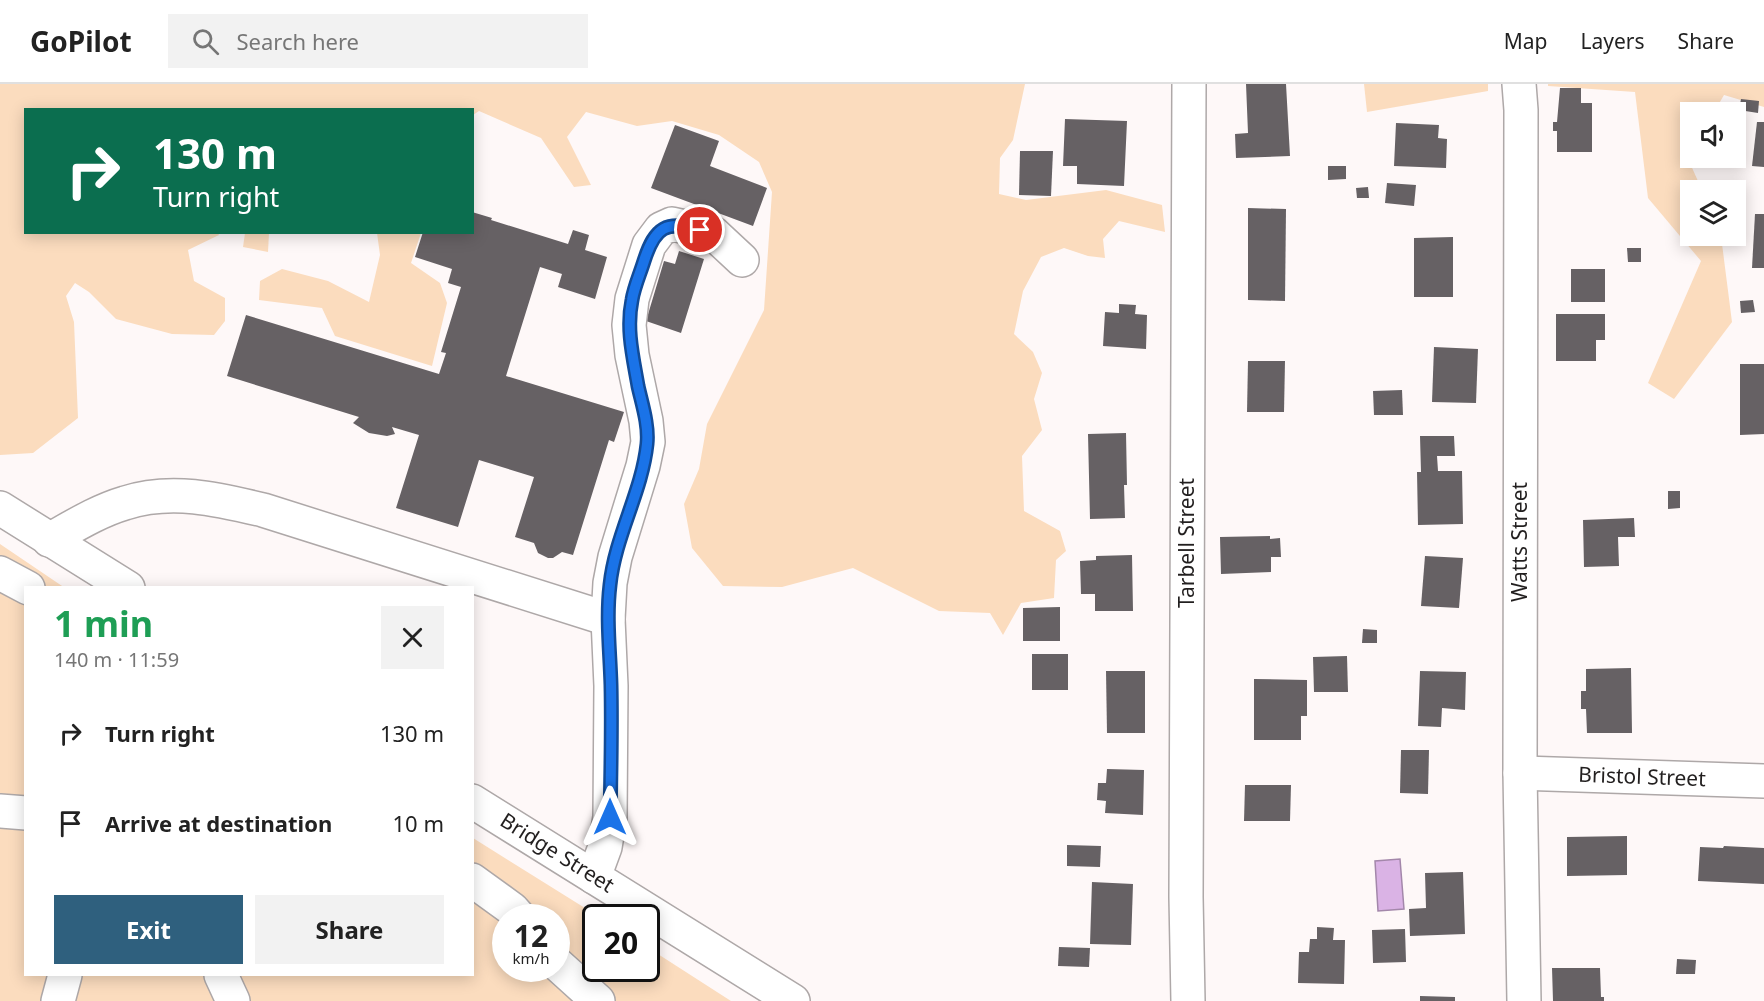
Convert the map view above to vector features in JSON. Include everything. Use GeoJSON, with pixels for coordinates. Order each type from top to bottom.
{"type":"FeatureCollection","features":[{"type":"Feature","properties":{"kind":"street","name":"Tarbell Street"},"geometry":{"type":"LineString","coordinates":[[1188,1001],[1186,861],[1189,84]]}},
{"type":"Feature","properties":{"kind":"street","name":"Watts Street"},"geometry":{"type":"LineString","coordinates":[[1519,84],[1521,110],[1520,773],[1524,1001]]}},
{"type":"Feature","properties":{"kind":"street"},"geometry":{"type":"LineString","coordinates":[[594,877],[605,847],[610,817],[611,686],[608,619],[610,584],[615,557],[643,466],[648,442],[646,421],[632,355],[629,325],[632,299],[649,245],[661,229],[672,224],[713,233],[742,260]]}},
{"type":"Feature","properties":{"kind":"street"},"geometry":{"type":"LineString","coordinates":[[49,540],[125,502],[154,496],[187,495],[220,499],[263,510],[608,619]]}},
{"type":"Feature","properties":{"kind":"street"},"geometry":{"type":"LineString","coordinates":[[0,508],[125,586]]}},
{"type":"Feature","properties":{"kind":"street"},"geometry":{"type":"LineString","coordinates":[[0,573],[24,586]]}},
{"type":"Feature","properties":{"kind":"street","name":"Bristol Street"},"geometry":{"type":"LineString","coordinates":[[1520,773],[1764,781]]}},
{"type":"Feature","properties":{"kind":"street","name":"Bridge Street"},"geometry":{"type":"LineString","coordinates":[[474,802],[793,1001]]}},
{"type":"Feature","properties":{"kind":"street"},"geometry":{"type":"LineString","coordinates":[[474,881],[505,904]]}},
{"type":"Feature","properties":{"kind":"street"},"geometry":{"type":"LineString","coordinates":[[58,1001],[65,976]]}},
{"type":"Feature","properties":{"kind":"street"},"geometry":{"type":"LineString","coordinates":[[221,976],[233,1001]]}},
{"type":"Feature","properties":{"kind":"street"},"geometry":{"type":"LineString","coordinates":[[570,976],[598,1001]]}},
{"type":"Feature","properties":{"kind":"shaded area"},"geometry":{"type":"Polygon","coordinates":[[[0,84],[1025,84],[1013,140],[1000,158],[999,194],[1026,200],[1106,190],[1162,205],[1165,232],[1119,221],[1103,239],[1105,258],[1088,256],[1064,248],[1041,257],[1023,291],[1014,334],[1033,352],[1042,373],[1034,399],[1042,430],[1022,456],[1024,511],[1060,531],[1066,551],[1056,560],[1054,598],[1021,603],[1003,635],[990,613],[939,611],[853,568],[782,587],[723,586],[692,548],[684,504],[699,469],[707,424],[764,310],[772,192],[759,162],[719,135],[672,121],[637,126],[586,112],[567,137],[591,185],[574,187],[541,138],[479,111],[474,114],[474,108],[24,108],[24,234],[218,234],[188,250],[194,281],[225,298],[225,321],[214,335],[172,334],[116,319],[89,292],[75,283],[66,296],[74,322],[78,418],[33,453],[0,455],[0,84]]]}},
{"type":"Feature","properties":{"kind":"shaded area"},"geometry":{"type":"Polygon","coordinates":[[[1364,84],[1488,84],[1488,91],[1367,112],[1364,84]]]}},
{"type":"Feature","properties":{"kind":"shaded area"},"geometry":{"type":"Polygon","coordinates":[[[1548,84],[1764,84],[1764,107],[1724,95],[1720,102],[1680,102],[1680,168],[1692,168],[1698,180],[1680,180],[1680,236],[1648,198],[1635,92],[1548,86],[1548,84]]]}},
{"type":"Feature","properties":{"kind":"shaded area"},"geometry":{"type":"Polygon","coordinates":[[[245,234],[269,234],[268,252],[243,247],[245,234]]]}},
{"type":"Feature","properties":{"kind":"shaded area"},"geometry":{"type":"Polygon","coordinates":[[[377,234],[421,234],[411,263],[440,283],[447,303],[432,366],[335,336],[322,308],[259,300],[260,281],[282,269],[328,281],[369,302],[380,255],[377,234]]]}},
{"type":"Feature","properties":{"kind":"shaded area"},"geometry":{"type":"Polygon","coordinates":[[[1688,246],[1722,246],[1732,322],[1674,399],[1648,383],[1701,261],[1688,246]]]}},
{"type":"Feature","properties":{"kind":"shaded area"},"geometry":{"type":"Polygon","coordinates":[[[0,544],[62,586],[24,586],[24,976],[474,976],[474,839],[582,906],[582,982],[660,982],[660,955],[731,1001],[0,1001],[0,544]]]}},
{"type":"Feature","properties":{"kind":"shaded area"},"geometry":{"type":"Polygon","coordinates":[[[1400,859],[1404,909],[1378,911],[1375,861],[1400,859]]]}},
{"type":"Feature","properties":{"kind":"building"},"geometry":{"type":"Polygon","coordinates":[[[1246,84],[1286,84],[1290,156],[1236,158],[1235,134],[1248,133],[1246,84]]]}},
{"type":"Feature","properties":{"kind":"building"},"geometry":{"type":"Polygon","coordinates":[[[1560,88],[1581,88],[1581,103],[1592,103],[1592,152],[1557,152],[1557,131],[1553,131],[1553,122],[1557,122],[1560,88]]]}},
{"type":"Feature","properties":{"kind":"building"},"geometry":{"type":"Polygon","coordinates":[[[1741,99],[1759,101],[1758,113],[1746,111],[1746,102],[1740,102],[1741,99]]]}},
{"type":"Feature","properties":{"kind":"building"},"geometry":{"type":"Polygon","coordinates":[[[1065,119],[1127,121],[1124,186],[1077,184],[1077,166],[1063,166],[1065,119]]]}},
{"type":"Feature","properties":{"kind":"building"},"geometry":{"type":"Polygon","coordinates":[[[1757,122],[1764,122],[1764,167],[1752,166],[1757,122]]]}},
{"type":"Feature","properties":{"kind":"building"},"geometry":{"type":"Polygon","coordinates":[[[1396,123],[1439,125],[1438,138],[1447,139],[1446,168],[1394,166],[1396,123]]]}},
{"type":"Feature","properties":{"kind":"building"},"geometry":{"type":"Polygon","coordinates":[[[675,125],[719,141],[710,166],[767,188],[753,226],[651,188],[675,125]]]}},
{"type":"Feature","properties":{"kind":"building"},"geometry":{"type":"Polygon","coordinates":[[[1020,151],[1053,151],[1051,196],[1019,195],[1020,151]]]}},
{"type":"Feature","properties":{"kind":"building"},"geometry":{"type":"Polygon","coordinates":[[[1328,166],[1346,166],[1346,179],[1328,180],[1328,166]]]}},
{"type":"Feature","properties":{"kind":"building"},"geometry":{"type":"Polygon","coordinates":[[[1387,183],[1416,185],[1414,206],[1385,203],[1387,183]]]}},
{"type":"Feature","properties":{"kind":"building"},"geometry":{"type":"Polygon","coordinates":[[[1368,187],[1369,198],[1357,198],[1356,188],[1368,187]]]}},
{"type":"Feature","properties":{"kind":"building"},"geometry":{"type":"Polygon","coordinates":[[[1248,208],[1286,209],[1285,301],[1248,300],[1248,208]]]}},
{"type":"Feature","properties":{"kind":"building"},"geometry":{"type":"Polygon","coordinates":[[[474,213],[568,244],[573,230],[589,235],[585,250],[607,257],[595,299],[558,287],[562,274],[540,267],[506,376],[624,412],[614,442],[609,440],[573,555],[562,552],[553,558],[548,558],[538,553],[534,543],[515,537],[534,477],[479,460],[458,527],[396,508],[419,435],[392,427],[395,434],[387,436],[369,433],[353,423],[359,417],[227,376],[246,315],[439,374],[446,353],[441,352],[461,287],[448,283],[452,269],[415,257],[422,234],[474,234],[474,213]]]}},
{"type":"Feature","properties":{"kind":"building"},"geometry":{"type":"Polygon","coordinates":[[[1755,214],[1764,214],[1764,268],[1752,268],[1755,214]]]}},
{"type":"Feature","properties":{"kind":"building"},"geometry":{"type":"Polygon","coordinates":[[[1453,237],[1453,297],[1414,297],[1414,238],[1453,237]]]}},
{"type":"Feature","properties":{"kind":"building"},"geometry":{"type":"Polygon","coordinates":[[[1627,248],[1641,248],[1641,262],[1628,262],[1627,248]]]}},
{"type":"Feature","properties":{"kind":"building"},"geometry":{"type":"Polygon","coordinates":[[[679,251],[704,259],[681,333],[646,321],[664,261],[675,264],[679,251]]]}},
{"type":"Feature","properties":{"kind":"building"},"geometry":{"type":"Polygon","coordinates":[[[1571,269],[1605,269],[1605,302],[1571,302],[1571,269]]]}},
{"type":"Feature","properties":{"kind":"building"},"geometry":{"type":"Polygon","coordinates":[[[1753,300],[1755,312],[1741,313],[1740,301],[1753,300]]]}},
{"type":"Feature","properties":{"kind":"building"},"geometry":{"type":"Polygon","coordinates":[[[1119,304],[1136,305],[1135,314],[1147,315],[1146,349],[1103,346],[1105,312],[1119,313],[1119,304]]]}},
{"type":"Feature","properties":{"kind":"building"},"geometry":{"type":"Polygon","coordinates":[[[1556,314],[1605,314],[1605,340],[1596,340],[1596,361],[1556,361],[1556,314]]]}},
{"type":"Feature","properties":{"kind":"building"},"geometry":{"type":"Polygon","coordinates":[[[1434,347],[1478,349],[1476,403],[1432,402],[1434,347]]]}},
{"type":"Feature","properties":{"kind":"building"},"geometry":{"type":"Polygon","coordinates":[[[1248,361],[1285,361],[1284,412],[1247,412],[1248,361]]]}},
{"type":"Feature","properties":{"kind":"building"},"geometry":{"type":"Polygon","coordinates":[[[1740,364],[1764,364],[1764,434],[1740,435],[1740,364]]]}},
{"type":"Feature","properties":{"kind":"building"},"geometry":{"type":"Polygon","coordinates":[[[1402,390],[1403,415],[1374,415],[1373,391],[1402,390]]]}},
{"type":"Feature","properties":{"kind":"building"},"geometry":{"type":"Polygon","coordinates":[[[1126,433],[1125,518],[1090,519],[1088,434],[1126,433]]]}},
{"type":"Feature","properties":{"kind":"building"},"geometry":{"type":"Polygon","coordinates":[[[1420,436],[1454,436],[1455,456],[1437,456],[1438,471],[1462,471],[1463,524],[1418,525],[1417,472],[1421,472],[1420,436]]]}},
{"type":"Feature","properties":{"kind":"building"},"geometry":{"type":"Polygon","coordinates":[[[1668,491],[1680,491],[1680,508],[1668,509],[1668,491]]]}},
{"type":"Feature","properties":{"kind":"building"},"geometry":{"type":"Polygon","coordinates":[[[1634,518],[1635,537],[1618,537],[1619,566],[1584,567],[1583,520],[1634,518]]]}},
{"type":"Feature","properties":{"kind":"building"},"geometry":{"type":"Polygon","coordinates":[[[1270,536],[1270,539],[1280,538],[1281,557],[1271,557],[1271,572],[1221,574],[1220,537],[1270,536]]]}},
{"type":"Feature","properties":{"kind":"building"},"geometry":{"type":"Polygon","coordinates":[[[1132,555],[1133,611],[1095,611],[1095,594],[1081,594],[1080,561],[1096,560],[1096,556],[1132,555]]]}},
{"type":"Feature","properties":{"kind":"building"},"geometry":{"type":"Polygon","coordinates":[[[1425,556],[1463,558],[1459,608],[1421,606],[1425,556]]]}},
{"type":"Feature","properties":{"kind":"building"},"geometry":{"type":"Polygon","coordinates":[[[1060,607],[1060,641],[1023,641],[1023,608],[1060,607]]]}},
{"type":"Feature","properties":{"kind":"building"},"geometry":{"type":"Polygon","coordinates":[[[1363,629],[1377,630],[1377,643],[1362,643],[1363,629]]]}},
{"type":"Feature","properties":{"kind":"building"},"geometry":{"type":"Polygon","coordinates":[[[1032,654],[1068,654],[1068,690],[1032,690],[1032,654]]]}},
{"type":"Feature","properties":{"kind":"building"},"geometry":{"type":"Polygon","coordinates":[[[1347,656],[1348,692],[1314,692],[1313,657],[1347,656]]]}},
{"type":"Feature","properties":{"kind":"building"},"geometry":{"type":"Polygon","coordinates":[[[1631,668],[1632,733],[1587,733],[1586,709],[1581,709],[1581,691],[1586,691],[1586,669],[1631,668]]]}},
{"type":"Feature","properties":{"kind":"building"},"geometry":{"type":"Polygon","coordinates":[[[1106,671],[1145,671],[1145,733],[1107,733],[1106,671]]]}},
{"type":"Feature","properties":{"kind":"building"},"geometry":{"type":"Polygon","coordinates":[[[1420,671],[1466,672],[1465,710],[1442,708],[1441,727],[1418,726],[1420,671]]]}},
{"type":"Feature","properties":{"kind":"building"},"geometry":{"type":"Polygon","coordinates":[[[1254,679],[1307,680],[1307,716],[1301,716],[1301,740],[1254,740],[1254,679]]]}},
{"type":"Feature","properties":{"kind":"building"},"geometry":{"type":"Polygon","coordinates":[[[1401,750],[1429,750],[1428,794],[1400,793],[1401,750]]]}},
{"type":"Feature","properties":{"kind":"building"},"geometry":{"type":"Polygon","coordinates":[[[1107,769],[1144,770],[1143,815],[1105,813],[1106,801],[1097,800],[1098,783],[1106,783],[1107,769]]]}},
{"type":"Feature","properties":{"kind":"building"},"geometry":{"type":"Polygon","coordinates":[[[1245,785],[1291,785],[1290,821],[1244,821],[1245,785]]]}},
{"type":"Feature","properties":{"kind":"building"},"geometry":{"type":"Polygon","coordinates":[[[1627,836],[1627,875],[1567,876],[1567,837],[1627,836]]]}},
{"type":"Feature","properties":{"kind":"building"},"geometry":{"type":"Polygon","coordinates":[[[1067,845],[1101,846],[1100,867],[1067,866],[1067,845]]]}},
{"type":"Feature","properties":{"kind":"building"},"geometry":{"type":"Polygon","coordinates":[[[1724,846],[1764,848],[1764,884],[1698,881],[1700,847],[1723,848],[1724,846]]]}},
{"type":"Feature","properties":{"kind":"building"},"geometry":{"type":"Polygon","coordinates":[[[1463,872],[1465,934],[1410,936],[1409,909],[1426,908],[1425,873],[1463,872]]]}},
{"type":"Feature","properties":{"kind":"building"},"geometry":{"type":"Polygon","coordinates":[[[1092,882],[1133,884],[1131,945],[1090,944],[1092,882]]]}},
{"type":"Feature","properties":{"kind":"building"},"geometry":{"type":"Polygon","coordinates":[[[1317,927],[1334,928],[1333,940],[1345,940],[1344,984],[1298,983],[1299,952],[1309,952],[1310,939],[1317,939],[1317,927]]]}},
{"type":"Feature","properties":{"kind":"building"},"geometry":{"type":"Polygon","coordinates":[[[1405,929],[1406,962],[1373,963],[1372,930],[1405,929]]]}},
{"type":"Feature","properties":{"kind":"building"},"geometry":{"type":"Polygon","coordinates":[[[1059,947],[1090,948],[1089,967],[1058,966],[1059,947]]]}},
{"type":"Feature","properties":{"kind":"building"},"geometry":{"type":"Polygon","coordinates":[[[1677,959],[1696,960],[1695,974],[1676,974],[1677,959]]]}},
{"type":"Feature","properties":{"kind":"building"},"geometry":{"type":"Polygon","coordinates":[[[1552,968],[1600,968],[1601,997],[1604,997],[1604,1001],[1553,1001],[1552,968]]]}},
{"type":"Feature","properties":{"kind":"building"},"geometry":{"type":"Polygon","coordinates":[[[1420,996],[1455,997],[1455,1001],[1420,1001],[1420,996]]]}},
{"type":"Feature","properties":{"kind":"route"},"geometry":{"type":"LineString","coordinates":[[610,817],[611,686],[608,619],[610,584],[615,557],[643,466],[648,442],[646,421],[632,355],[629,325],[632,299],[649,245],[661,229],[672,224],[700,230]]}}]}
